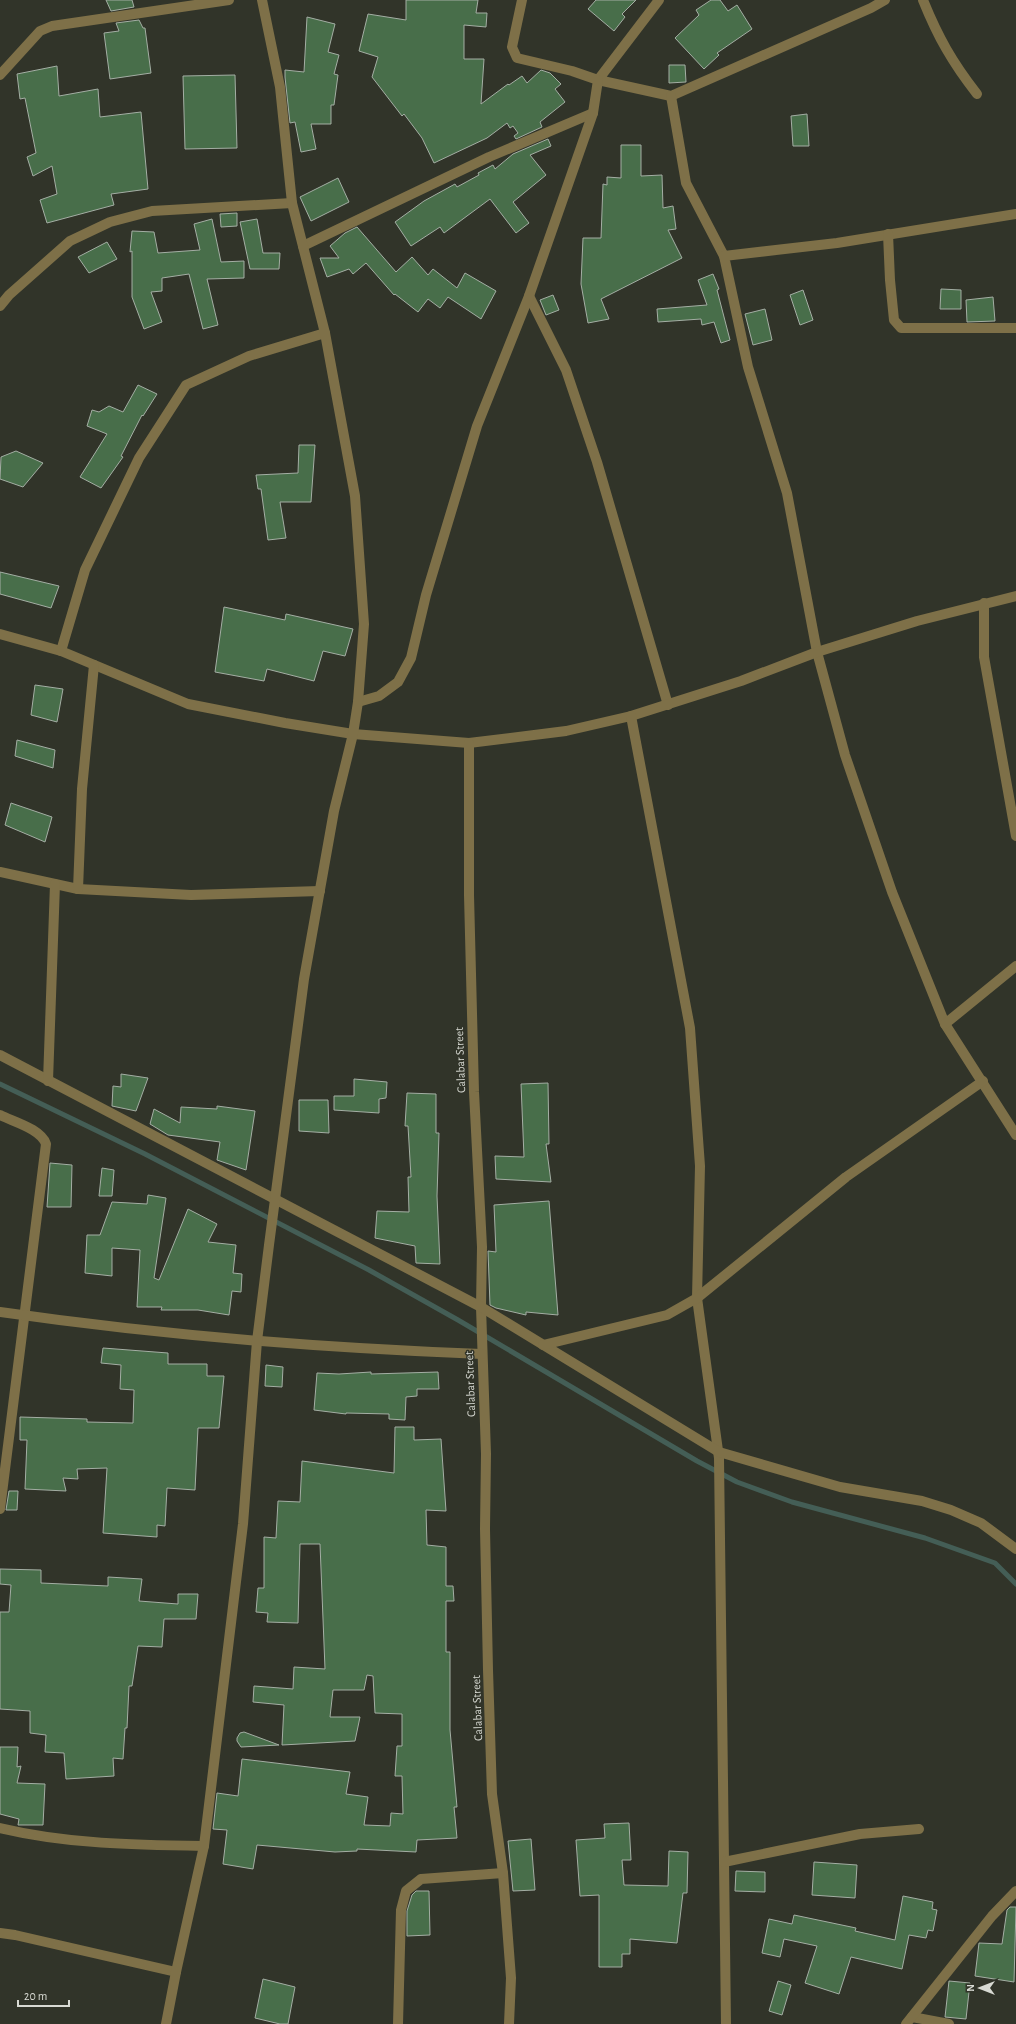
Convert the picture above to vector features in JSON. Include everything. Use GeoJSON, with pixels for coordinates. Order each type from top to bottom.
{"type":"FeatureCollection","features":[{"type":"Feature","properties":{"kind":"street"},"geometry":{"type":"LineString","coordinates":[[0,75],[35,36],[52,26],[229,0]]}},
{"type":"Feature","properties":{"kind":"street"},"geometry":{"type":"LineString","coordinates":[[166,2024],[204,1846],[243,1524],[257,1341],[269,1245],[304,979],[334,811],[353,734],[358,702],[364,624],[355,496],[325,333],[292,203],[280,87],[262,0]]}},
{"type":"Feature","properties":{"kind":"street"},"geometry":{"type":"LineString","coordinates":[[522,0],[512,47],[517,58],[572,71],[598,80],[671,96],[871,8],[884,0]]}},
{"type":"Feature","properties":{"kind":"street"},"geometry":{"type":"LineString","coordinates":[[358,702],[379,696],[398,682],[411,658],[426,595],[477,426],[529,296],[593,113],[598,80],[659,0]]}},
{"type":"Feature","properties":{"kind":"street"},"geometry":{"type":"LineString","coordinates":[[923,0],[936,30],[956,67],[977,94]]}},
{"type":"Feature","properties":{"kind":"street"},"geometry":{"type":"LineString","coordinates":[[671,96],[686,183],[724,256],[748,367],[787,492],[817,652],[845,755],[887,878],[945,1024],[983,1081],[1016,1136]]}},
{"type":"Feature","properties":{"kind":"street"},"geometry":{"type":"LineString","coordinates":[[303,246],[489,157],[593,113]]}},
{"type":"Feature","properties":{"kind":"street"},"geometry":{"type":"LineString","coordinates":[[0,306],[9,295],[70,241],[110,222],[152,211],[292,203]]}},
{"type":"Feature","properties":{"kind":"street"},"geometry":{"type":"LineString","coordinates":[[724,256],[837,243],[1016,214]]}},
{"type":"Feature","properties":{"kind":"street"},"geometry":{"type":"LineString","coordinates":[[888,234],[890,280],[894,320],[901,328],[1016,328]]}},
{"type":"Feature","properties":{"kind":"street"},"geometry":{"type":"LineString","coordinates":[[529,296],[566,370],[597,462],[668,705]]}},
{"type":"Feature","properties":{"kind":"street"},"geometry":{"type":"LineString","coordinates":[[61,651],[85,570],[139,458],[186,385],[249,356],[325,333]]}},
{"type":"Feature","properties":{"kind":"street"},"geometry":{"type":"LineString","coordinates":[[0,634],[61,651],[188,704],[285,723],[353,734],[469,743],[566,731],[631,716],[741,681],[817,652],[917,621],[1016,596]]}},
{"type":"Feature","properties":{"kind":"street"},"geometry":{"type":"LineString","coordinates":[[984,603],[984,658],[1016,836]]}},
{"type":"Feature","properties":{"kind":"street"},"geometry":{"type":"LineString","coordinates":[[78,889],[82,789],[94,665]]}},
{"type":"Feature","properties":{"kind":"street"},"geometry":{"type":"LineString","coordinates":[[631,716],[690,1028],[700,1166],[697,1298],[719,1455],[726,2024]]}},
{"type":"Feature","properties":{"kind":"street","name":"Calabar Street"},"geometry":{"type":"LineString","coordinates":[[469,743],[470,903],[474,1092],[482,1248],[481,1312],[492,1794],[503,1873],[511,1978],[509,2024]]}},
{"type":"Feature","properties":{"kind":"street"},"geometry":{"type":"LineString","coordinates":[[0,872],[78,889],[191,895],[320,891]]}},
{"type":"Feature","properties":{"kind":"street"},"geometry":{"type":"LineString","coordinates":[[48,1080],[55,884]]}},
{"type":"Feature","properties":{"kind":"street"},"geometry":{"type":"LineString","coordinates":[[945,1024],[1016,966]]}},
{"type":"Feature","properties":{"kind":"street"},"geometry":{"type":"LineString","coordinates":[[0,1055],[275,1204],[543,1345],[719,1455],[840,1486],[922,1501],[951,1510],[981,1523],[1016,1549]]}},
{"type":"Feature","properties":{"kind":"street"},"geometry":{"type":"LineString","coordinates":[[543,1345],[667,1315],[697,1298],[846,1177],[983,1081]]}},
{"type":"Feature","properties":{"kind":"street"},"geometry":{"type":"LineString","coordinates":[[0,1115],[37,1132],[44,1137],[46,1144],[0,1509]]}},
{"type":"Feature","properties":{"kind":"street"},"geometry":{"type":"LineString","coordinates":[[0,1312],[257,1341],[366,1350],[482,1354]]}},
{"type":"Feature","properties":{"kind":"street"},"geometry":{"type":"LineString","coordinates":[[0,1828],[37,1837],[126,1845],[204,1846]]}},
{"type":"Feature","properties":{"kind":"street"},"geometry":{"type":"LineString","coordinates":[[724,1862],[860,1834],[919,1829]]}},
{"type":"Feature","properties":{"kind":"street"},"geometry":{"type":"LineString","coordinates":[[398,2024],[401,1910],[406,1891],[421,1879],[503,1873]]}},
{"type":"Feature","properties":{"kind":"street"},"geometry":{"type":"LineString","coordinates":[[909,2021],[992,1916],[1016,1891]]}},
{"type":"Feature","properties":{"kind":"street"},"geometry":{"type":"LineString","coordinates":[[0,1933],[176,1972]]}},
{"type":"Feature","properties":{"kind":"street"},"geometry":{"type":"LineString","coordinates":[[909,2021],[949,2024]]}},
{"type":"Feature","properties":{"kind":"building"},"geometry":{"type":"Polygon","coordinates":[[[106,0],[132,0],[134,7],[111,11],[106,0]]]}},
{"type":"Feature","properties":{"kind":"building"},"geometry":{"type":"Polygon","coordinates":[[[406,0],[478,0],[476,13],[487,13],[486,27],[464,25],[464,59],[484,59],[481,104],[508,84],[509,85],[522,76],[527,83],[541,70],[550,73],[561,84],[555,89],[565,102],[540,122],[542,127],[516,139],[514,136],[518,133],[513,126],[510,128],[507,123],[487,138],[434,163],[422,138],[404,114],[402,116],[372,77],[378,57],[359,51],[368,14],[406,20],[406,0]]]}},
{"type":"Feature","properties":{"kind":"building"},"geometry":{"type":"Polygon","coordinates":[[[596,0],[636,0],[622,14],[625,17],[614,31],[588,9],[596,0]]]}},
{"type":"Feature","properties":{"kind":"building"},"geometry":{"type":"Polygon","coordinates":[[[711,0],[720,0],[728,11],[737,5],[752,29],[717,53],[719,55],[704,69],[675,38],[699,15],[696,10],[711,0]]]}},
{"type":"Feature","properties":{"kind":"building"},"geometry":{"type":"Polygon","coordinates":[[[307,17],[335,24],[328,52],[339,55],[334,74],[338,75],[334,105],[331,105],[331,124],[311,124],[316,149],[301,152],[295,122],[290,123],[285,70],[304,72],[307,17]]]}},
{"type":"Feature","properties":{"kind":"building"},"geometry":{"type":"Polygon","coordinates":[[[139,20],[143,28],[145,28],[151,73],[110,79],[104,33],[119,31],[116,23],[139,20]]]}},
{"type":"Feature","properties":{"kind":"building"},"geometry":{"type":"Polygon","coordinates":[[[669,65],[685,65],[686,82],[669,83],[669,65]]]}},
{"type":"Feature","properties":{"kind":"building"},"geometry":{"type":"Polygon","coordinates":[[[57,66],[59,96],[98,89],[100,117],[141,112],[148,189],[111,194],[114,205],[47,223],[40,200],[57,194],[52,166],[33,176],[27,157],[36,153],[25,98],[20,99],[17,74],[57,66]]]}},
{"type":"Feature","properties":{"kind":"building"},"geometry":{"type":"Polygon","coordinates":[[[235,75],[237,148],[185,149],[183,76],[235,75]]]}},
{"type":"Feature","properties":{"kind":"building"},"geometry":{"type":"Polygon","coordinates":[[[807,114],[809,146],[793,146],[791,116],[807,114]]]}},
{"type":"Feature","properties":{"kind":"building"},"geometry":{"type":"Polygon","coordinates":[[[548,139],[551,146],[530,155],[546,175],[513,202],[529,223],[516,233],[490,199],[444,233],[440,227],[411,246],[395,222],[424,201],[455,184],[457,187],[479,175],[478,173],[493,165],[495,169],[513,154],[548,139]]]}},
{"type":"Feature","properties":{"kind":"building"},"geometry":{"type":"Polygon","coordinates":[[[621,145],[641,145],[641,176],[662,175],[663,208],[673,206],[676,229],[668,230],[682,258],[601,299],[609,319],[588,323],[581,284],[583,238],[601,238],[603,184],[607,185],[607,177],[621,178],[621,145]]]}},
{"type":"Feature","properties":{"kind":"building"},"geometry":{"type":"Polygon","coordinates":[[[338,178],[349,202],[311,221],[300,197],[338,178]]]}},
{"type":"Feature","properties":{"kind":"building"},"geometry":{"type":"Polygon","coordinates":[[[237,213],[237,226],[221,227],[220,214],[237,213]]]}},
{"type":"Feature","properties":{"kind":"building"},"geometry":{"type":"Polygon","coordinates":[[[212,219],[221,262],[244,261],[244,278],[207,279],[218,325],[203,329],[189,274],[162,278],[162,291],[151,292],[162,322],[144,329],[132,297],[132,251],[130,252],[132,231],[154,232],[158,253],[200,250],[194,224],[212,219]]]}},
{"type":"Feature","properties":{"kind":"building"},"geometry":{"type":"Polygon","coordinates":[[[257,219],[263,253],[280,253],[279,269],[250,269],[240,222],[257,219]]]}},
{"type":"Feature","properties":{"kind":"building"},"geometry":{"type":"Polygon","coordinates":[[[357,227],[396,272],[412,257],[428,275],[433,269],[457,288],[465,273],[496,291],[481,319],[448,297],[440,308],[428,299],[418,312],[395,294],[394,295],[366,263],[353,274],[349,269],[327,277],[320,258],[339,258],[330,246],[345,233],[357,227]]]}},
{"type":"Feature","properties":{"kind":"building"},"geometry":{"type":"Polygon","coordinates":[[[107,242],[117,259],[89,273],[78,257],[107,242]]]}},
{"type":"Feature","properties":{"kind":"building"},"geometry":{"type":"Polygon","coordinates":[[[713,274],[719,289],[717,290],[730,340],[721,343],[714,322],[702,325],[701,319],[658,322],[657,309],[707,305],[698,280],[713,274]]]}},
{"type":"Feature","properties":{"kind":"building"},"geometry":{"type":"Polygon","coordinates":[[[941,289],[961,290],[961,309],[940,309],[941,289]]]}},
{"type":"Feature","properties":{"kind":"building"},"geometry":{"type":"Polygon","coordinates":[[[803,290],[813,320],[800,325],[790,295],[803,290]]]}},
{"type":"Feature","properties":{"kind":"building"},"geometry":{"type":"Polygon","coordinates":[[[553,295],[559,310],[546,315],[540,300],[553,295]]]}},
{"type":"Feature","properties":{"kind":"building"},"geometry":{"type":"Polygon","coordinates":[[[993,297],[995,321],[967,322],[966,300],[993,297]]]}},
{"type":"Feature","properties":{"kind":"building"},"geometry":{"type":"Polygon","coordinates":[[[765,309],[772,340],[753,345],[745,314],[765,309]]]}},
{"type":"Feature","properties":{"kind":"building"},"geometry":{"type":"Polygon","coordinates":[[[138,385],[157,394],[143,416],[142,415],[121,456],[123,457],[101,488],[80,477],[107,434],[87,426],[92,410],[99,412],[109,406],[123,412],[138,385]]]}},
{"type":"Feature","properties":{"kind":"building"},"geometry":{"type":"Polygon","coordinates":[[[299,445],[315,445],[311,502],[280,502],[286,538],[268,540],[261,489],[258,489],[256,475],[298,473],[299,445]]]}},
{"type":"Feature","properties":{"kind":"building"},"geometry":{"type":"Polygon","coordinates":[[[16,451],[43,463],[23,487],[0,479],[1,457],[16,451]]]}},
{"type":"Feature","properties":{"kind":"building"},"geometry":{"type":"Polygon","coordinates":[[[0,572],[59,586],[51,608],[0,594],[0,572]]]}},
{"type":"Feature","properties":{"kind":"building"},"geometry":{"type":"Polygon","coordinates":[[[224,607],[285,620],[286,614],[353,629],[345,656],[323,651],[314,681],[267,669],[264,681],[215,672],[224,607]]]}},
{"type":"Feature","properties":{"kind":"building"},"geometry":{"type":"Polygon","coordinates":[[[35,685],[63,689],[57,722],[31,715],[35,685]]]}},
{"type":"Feature","properties":{"kind":"building"},"geometry":{"type":"Polygon","coordinates":[[[17,740],[55,750],[53,768],[15,756],[17,740]]]}},
{"type":"Feature","properties":{"kind":"building"},"geometry":{"type":"Polygon","coordinates":[[[11,803],[52,817],[45,842],[5,825],[11,803]]]}},
{"type":"Feature","properties":{"kind":"building"},"geometry":{"type":"Polygon","coordinates":[[[121,1074],[148,1078],[136,1111],[112,1106],[113,1086],[121,1087],[121,1074]]]}},
{"type":"Feature","properties":{"kind":"building"},"geometry":{"type":"Polygon","coordinates":[[[354,1079],[387,1082],[386,1098],[379,1099],[379,1113],[334,1110],[334,1096],[354,1096],[354,1079]]]}},
{"type":"Feature","properties":{"kind":"building"},"geometry":{"type":"Polygon","coordinates":[[[548,1083],[549,1144],[546,1144],[551,1182],[496,1179],[495,1156],[524,1157],[521,1084],[548,1083]]]}},
{"type":"Feature","properties":{"kind":"building"},"geometry":{"type":"Polygon","coordinates":[[[407,1093],[436,1094],[436,1133],[439,1133],[437,1196],[440,1264],[416,1263],[415,1246],[375,1238],[377,1211],[409,1212],[408,1177],[411,1177],[408,1126],[405,1126],[407,1093]]]}},
{"type":"Feature","properties":{"kind":"building"},"geometry":{"type":"Polygon","coordinates":[[[299,1100],[328,1100],[329,1133],[299,1131],[299,1100]]]}},
{"type":"Feature","properties":{"kind":"building"},"geometry":{"type":"Polygon","coordinates":[[[217,1106],[255,1111],[246,1170],[217,1160],[220,1142],[168,1135],[150,1124],[154,1109],[180,1123],[181,1107],[217,1109],[217,1106]]]}},
{"type":"Feature","properties":{"kind":"building"},"geometry":{"type":"Polygon","coordinates":[[[50,1163],[72,1165],[71,1207],[47,1207],[50,1163]]]}},
{"type":"Feature","properties":{"kind":"building"},"geometry":{"type":"Polygon","coordinates":[[[102,1168],[114,1170],[112,1196],[99,1196],[102,1168]]]}},
{"type":"Feature","properties":{"kind":"building"},"geometry":{"type":"Polygon","coordinates":[[[148,1195],[166,1198],[154,1278],[159,1280],[188,1209],[217,1224],[208,1242],[236,1245],[233,1273],[242,1274],[241,1292],[232,1291],[229,1315],[198,1310],[161,1310],[162,1307],[137,1307],[140,1250],[112,1248],[112,1276],[85,1273],[87,1235],[100,1235],[112,1202],[147,1204],[148,1195]]]}},
{"type":"Feature","properties":{"kind":"building"},"geometry":{"type":"Polygon","coordinates":[[[549,1201],[558,1315],[526,1312],[526,1315],[496,1308],[490,1305],[488,1251],[496,1252],[494,1205],[549,1201]]]}},
{"type":"Feature","properties":{"kind":"building"},"geometry":{"type":"Polygon","coordinates":[[[103,1348],[168,1353],[168,1364],[207,1364],[207,1376],[224,1376],[219,1428],[198,1428],[195,1490],[167,1488],[165,1526],[157,1525],[157,1537],[103,1533],[107,1468],[77,1469],[78,1479],[63,1478],[66,1491],[25,1489],[27,1440],[20,1440],[20,1417],[87,1419],[87,1422],[133,1423],[134,1390],[120,1389],[121,1365],[101,1363],[103,1348]]]}},
{"type":"Feature","properties":{"kind":"building"},"geometry":{"type":"Polygon","coordinates":[[[266,1365],[283,1367],[282,1387],[265,1386],[266,1365]]]}},
{"type":"Feature","properties":{"kind":"building"},"geometry":{"type":"Polygon","coordinates":[[[371,1372],[371,1374],[438,1372],[439,1389],[417,1389],[417,1396],[406,1397],[405,1420],[389,1419],[389,1414],[346,1414],[314,1410],[317,1373],[339,1374],[371,1372]]]}},
{"type":"Feature","properties":{"kind":"building"},"geometry":{"type":"Polygon","coordinates":[[[395,1427],[414,1427],[414,1440],[441,1439],[446,1511],[426,1510],[427,1545],[446,1547],[446,1586],[453,1586],[454,1601],[446,1601],[446,1652],[450,1652],[450,1730],[457,1807],[454,1807],[457,1838],[417,1840],[416,1852],[357,1849],[357,1851],[335,1852],[257,1845],[253,1869],[223,1864],[227,1830],[213,1829],[217,1793],[238,1796],[242,1759],[350,1772],[346,1794],[368,1797],[364,1825],[390,1826],[391,1813],[403,1814],[402,1776],[395,1776],[397,1746],[402,1746],[402,1714],[375,1713],[373,1676],[367,1675],[364,1690],[333,1690],[330,1717],[360,1717],[355,1741],[282,1745],[284,1705],[253,1702],[254,1686],[293,1689],[294,1667],[325,1669],[320,1544],[300,1544],[298,1623],[267,1622],[268,1613],[256,1612],[258,1588],[264,1588],[264,1537],[276,1538],[278,1501],[300,1502],[302,1461],[394,1473],[395,1427]]]}},
{"type":"Feature","properties":{"kind":"building"},"geometry":{"type":"Polygon","coordinates":[[[9,1491],[18,1491],[17,1510],[6,1510],[9,1491]]]}},
{"type":"Feature","properties":{"kind":"building"},"geometry":{"type":"Polygon","coordinates":[[[0,1569],[41,1570],[41,1583],[108,1586],[108,1577],[142,1579],[139,1601],[178,1604],[178,1594],[198,1594],[196,1619],[164,1619],[162,1647],[138,1646],[132,1686],[129,1686],[127,1728],[125,1728],[123,1759],[113,1758],[114,1776],[66,1779],[64,1753],[45,1752],[46,1735],[30,1733],[30,1711],[0,1709],[0,1612],[9,1612],[11,1585],[0,1584],[0,1569]]]}},
{"type":"Feature","properties":{"kind":"building"},"geometry":{"type":"Polygon","coordinates":[[[244,1732],[279,1745],[241,1747],[237,1741],[237,1738],[240,1733],[244,1732]]]}},
{"type":"Feature","properties":{"kind":"building"},"geometry":{"type":"Polygon","coordinates":[[[0,1747],[18,1747],[17,1767],[21,1766],[17,1783],[45,1784],[43,1825],[18,1825],[19,1819],[0,1814],[0,1747]]]}},
{"type":"Feature","properties":{"kind":"building"},"geometry":{"type":"Polygon","coordinates":[[[629,1823],[631,1860],[622,1860],[624,1885],[668,1886],[669,1851],[688,1852],[687,1893],[683,1893],[677,1943],[630,1939],[630,1954],[622,1954],[622,1967],[599,1967],[599,1895],[580,1896],[576,1840],[605,1838],[604,1824],[629,1823]]]}},
{"type":"Feature","properties":{"kind":"building"},"geometry":{"type":"Polygon","coordinates":[[[531,1839],[535,1890],[513,1891],[508,1841],[531,1839]]]}},
{"type":"Feature","properties":{"kind":"building"},"geometry":{"type":"Polygon","coordinates":[[[814,1862],[857,1865],[855,1898],[812,1895],[814,1862]]]}},
{"type":"Feature","properties":{"kind":"building"},"geometry":{"type":"Polygon","coordinates":[[[736,1871],[765,1872],[765,1892],[735,1891],[736,1871]]]}},
{"type":"Feature","properties":{"kind":"building"},"geometry":{"type":"Polygon","coordinates":[[[416,1891],[429,1891],[430,1935],[407,1936],[407,1911],[412,1895],[416,1891]]]}},
{"type":"Feature","properties":{"kind":"building"},"geometry":{"type":"Polygon","coordinates":[[[903,1896],[933,1902],[932,1909],[937,1910],[933,1931],[928,1930],[926,1938],[909,1935],[902,1969],[851,1957],[839,1994],[805,1983],[817,1946],[784,1939],[780,1957],[762,1953],[769,1919],[792,1924],[794,1915],[856,1928],[855,1931],[895,1940],[903,1896]]]}},
{"type":"Feature","properties":{"kind":"building"},"geometry":{"type":"Polygon","coordinates":[[[1010,1907],[1016,1907],[1014,1982],[975,1976],[979,1943],[1002,1944],[1007,1910],[1010,1907]]]}},
{"type":"Feature","properties":{"kind":"building"},"geometry":{"type":"Polygon","coordinates":[[[263,1979],[295,1987],[288,2024],[280,2024],[255,2018],[263,1979]]]}},
{"type":"Feature","properties":{"kind":"building"},"geometry":{"type":"Polygon","coordinates":[[[778,1981],[791,1985],[782,2015],[769,2011],[778,1981]]]}},
{"type":"Feature","properties":{"kind":"building"},"geometry":{"type":"Polygon","coordinates":[[[949,1981],[970,1983],[966,2019],[945,2017],[949,1981]]]}},
{"type":"Feature","properties":{"kind":"waterway"},"geometry":{"type":"LineString","coordinates":[[0,1084],[145,1154],[369,1270],[458,1320],[697,1461],[737,1482],[792,1502],[925,1538],[995,1563],[1016,1584]]}}]}
